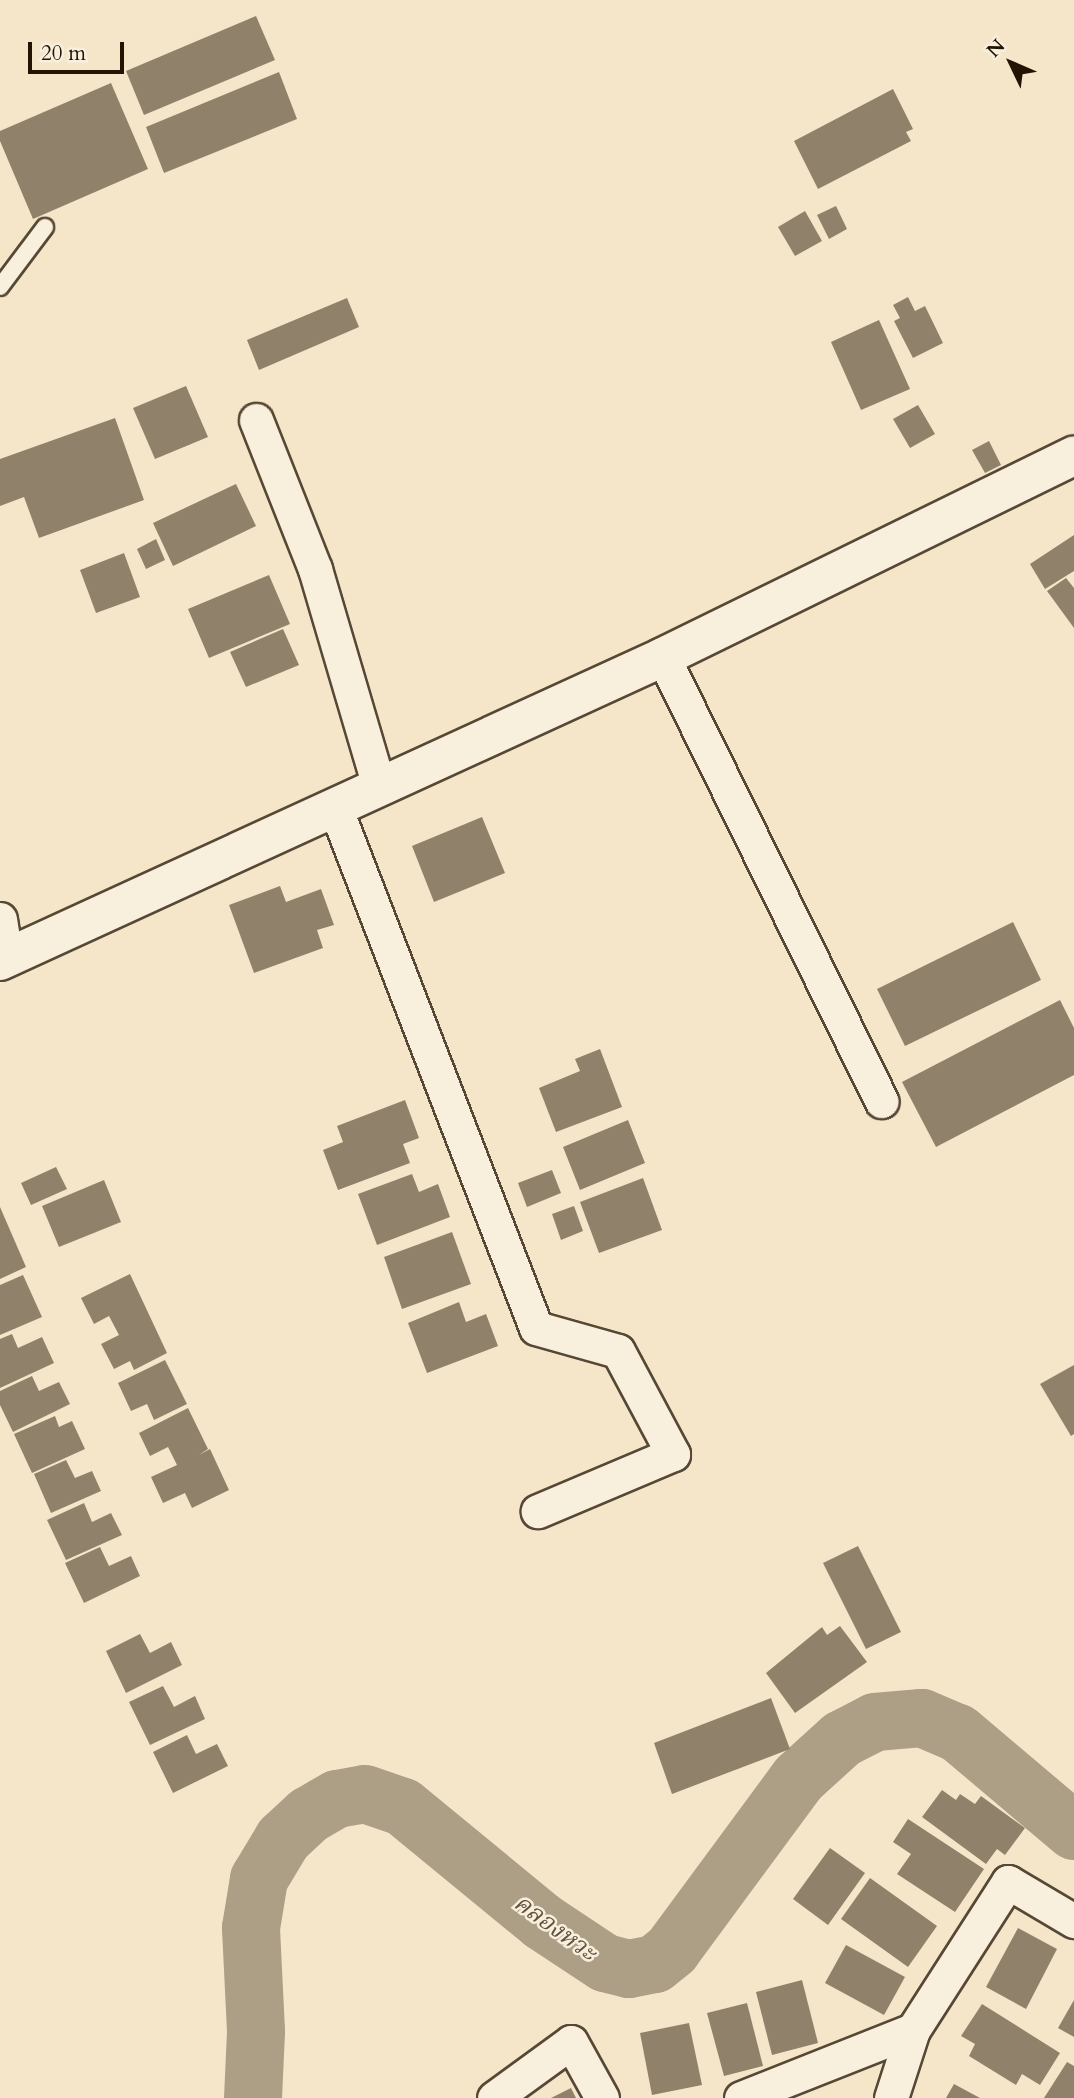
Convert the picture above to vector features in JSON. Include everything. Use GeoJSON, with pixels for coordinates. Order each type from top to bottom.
{"type":"FeatureCollection","features":[{"type":"Feature","properties":{"kind":"street"},"geometry":{"type":"LineString","coordinates":[[256,420],[315,569],[379,787]]}},
{"type":"Feature","properties":{"kind":"street"},"geometry":{"type":"LineString","coordinates":[[0,919],[3,959],[663,657],[1074,456]]}},
{"type":"Feature","properties":{"kind":"street"},"geometry":{"type":"LineString","coordinates":[[663,657],[881,1101]]}},
{"type":"Feature","properties":{"kind":"street"},"geometry":{"type":"LineString","coordinates":[[335,807],[536,1328],[618,1351],[673,1454],[538,1511]]}},
{"type":"Feature","properties":{"kind":"street"},"geometry":{"type":"LineString","coordinates":[[891,2098],[913,2030],[1008,1882],[1074,1921]]}},
{"type":"Feature","properties":{"kind":"street"},"geometry":{"type":"LineString","coordinates":[[740,2098],[913,2030]]}},
{"type":"Feature","properties":{"kind":"street"},"geometry":{"type":"LineString","coordinates":[[494,2098],[571,2042],[602,2098]]}},
{"type":"Feature","properties":{"kind":"lane"},"geometry":{"type":"LineString","coordinates":[[0,287],[45,227]]}},
{"type":"Feature","properties":{"kind":"building"},"geometry":{"type":"Polygon","coordinates":[[[256,16],[275,60],[144,115],[126,71],[256,16]]]}},
{"type":"Feature","properties":{"kind":"building"},"geometry":{"type":"Polygon","coordinates":[[[279,72],[297,119],[164,173],[146,127],[279,72]]]}},
{"type":"Feature","properties":{"kind":"building"},"geometry":{"type":"Polygon","coordinates":[[[111,83],[148,169],[33,219],[0,141],[0,131],[111,83]]]}},
{"type":"Feature","properties":{"kind":"building"},"geometry":{"type":"Polygon","coordinates":[[[893,89],[913,129],[906,132],[911,141],[818,189],[794,141],[893,89]]]}},
{"type":"Feature","properties":{"kind":"building"},"geometry":{"type":"Polygon","coordinates":[[[836,206],[847,229],[829,239],[817,215],[836,206]]]}},
{"type":"Feature","properties":{"kind":"building"},"geometry":{"type":"Polygon","coordinates":[[[805,211],[822,241],[795,256],[778,227],[805,211]]]}},
{"type":"Feature","properties":{"kind":"building"},"geometry":{"type":"Polygon","coordinates":[[[908,297],[915,311],[925,306],[943,343],[913,358],[894,321],[900,318],[893,305],[908,297]]]}},
{"type":"Feature","properties":{"kind":"building"},"geometry":{"type":"Polygon","coordinates":[[[347,298],[359,327],[259,370],[247,340],[347,298]]]}},
{"type":"Feature","properties":{"kind":"building"},"geometry":{"type":"Polygon","coordinates":[[[879,320],[910,389],[861,410],[831,342],[879,320]]]}},
{"type":"Feature","properties":{"kind":"building"},"geometry":{"type":"Polygon","coordinates":[[[186,386],[208,437],[155,459],[133,408],[186,386]]]}},
{"type":"Feature","properties":{"kind":"building"},"geometry":{"type":"Polygon","coordinates":[[[918,405],[935,434],[910,448],[893,419],[918,405]]]}},
{"type":"Feature","properties":{"kind":"building"},"geometry":{"type":"Polygon","coordinates":[[[115,418],[144,500],[39,538],[24,497],[0,506],[0,459],[115,418]]]}},
{"type":"Feature","properties":{"kind":"building"},"geometry":{"type":"Polygon","coordinates":[[[989,441],[1001,465],[985,473],[972,450],[989,441]]]}},
{"type":"Feature","properties":{"kind":"building"},"geometry":{"type":"Polygon","coordinates":[[[236,484],[256,526],[173,566],[153,523],[236,484]]]}},
{"type":"Feature","properties":{"kind":"building"},"geometry":{"type":"Polygon","coordinates":[[[1074,535],[1074,571],[1045,589],[1030,564],[1074,535]]]}},
{"type":"Feature","properties":{"kind":"building"},"geometry":{"type":"Polygon","coordinates":[[[156,539],[165,560],[146,569],[137,549],[156,539]]]}},
{"type":"Feature","properties":{"kind":"building"},"geometry":{"type":"Polygon","coordinates":[[[124,553],[140,597],[96,613],[80,570],[124,553]]]}},
{"type":"Feature","properties":{"kind":"building"},"geometry":{"type":"Polygon","coordinates":[[[269,575],[290,624],[209,658],[188,609],[269,575]]]}},
{"type":"Feature","properties":{"kind":"building"},"geometry":{"type":"Polygon","coordinates":[[[1066,578],[1074,588],[1074,628],[1047,591],[1066,578]]]}},
{"type":"Feature","properties":{"kind":"building"},"geometry":{"type":"Polygon","coordinates":[[[283,629],[299,665],[246,687],[230,652],[283,629]]]}},
{"type":"Feature","properties":{"kind":"building"},"geometry":{"type":"Polygon","coordinates":[[[482,817],[505,873],[434,902],[412,846],[482,817]]]}},
{"type":"Feature","properties":{"kind":"building"},"geometry":{"type":"Polygon","coordinates":[[[280,886],[286,902],[321,889],[334,925],[317,930],[323,948],[254,973],[229,905],[280,886]]]}},
{"type":"Feature","properties":{"kind":"building"},"geometry":{"type":"Polygon","coordinates":[[[1013,922],[1041,980],[905,1046],[877,989],[1013,922]]]}},
{"type":"Feature","properties":{"kind":"building"},"geometry":{"type":"Polygon","coordinates":[[[1060,1000],[1074,1028],[1074,1075],[936,1147],[902,1082],[1060,1000]]]}},
{"type":"Feature","properties":{"kind":"building"},"geometry":{"type":"Polygon","coordinates":[[[600,1049],[622,1107],[556,1132],[539,1088],[580,1071],[575,1059],[600,1049]]]}},
{"type":"Feature","properties":{"kind":"building"},"geometry":{"type":"Polygon","coordinates":[[[405,1100],[419,1138],[403,1144],[410,1163],[338,1190],[323,1150],[343,1142],[337,1126],[405,1100]]]}},
{"type":"Feature","properties":{"kind":"building"},"geometry":{"type":"Polygon","coordinates":[[[628,1120],[645,1163],[580,1190],[563,1147],[628,1120]]]}},
{"type":"Feature","properties":{"kind":"building"},"geometry":{"type":"Polygon","coordinates":[[[56,1167],[67,1189],[31,1205],[21,1183],[56,1167]]]}},
{"type":"Feature","properties":{"kind":"building"},"geometry":{"type":"Polygon","coordinates":[[[552,1170],[561,1193],[527,1207],[518,1183],[552,1170]]]}},
{"type":"Feature","properties":{"kind":"building"},"geometry":{"type":"Polygon","coordinates":[[[412,1174],[419,1192],[438,1184],[450,1217],[377,1245],[358,1194],[412,1174]]]}},
{"type":"Feature","properties":{"kind":"building"},"geometry":{"type":"Polygon","coordinates":[[[643,1178],[662,1230],[599,1253],[580,1202],[643,1178]]]}},
{"type":"Feature","properties":{"kind":"building"},"geometry":{"type":"Polygon","coordinates":[[[104,1180],[121,1222],[59,1247],[42,1206],[104,1180]]]}},
{"type":"Feature","properties":{"kind":"building"},"geometry":{"type":"Polygon","coordinates":[[[574,1206],[583,1231],[561,1240],[552,1214],[574,1206]]]}},
{"type":"Feature","properties":{"kind":"building"},"geometry":{"type":"Polygon","coordinates":[[[0,1207],[26,1267],[0,1279],[0,1207]]]}},
{"type":"Feature","properties":{"kind":"building"},"geometry":{"type":"Polygon","coordinates":[[[452,1232],[471,1284],[402,1309],[384,1257],[452,1232]]]}},
{"type":"Feature","properties":{"kind":"building"},"geometry":{"type":"Polygon","coordinates":[[[130,1274],[167,1353],[134,1370],[130,1361],[114,1369],[101,1344],[119,1335],[109,1316],[94,1324],[81,1298],[130,1274]]]}},
{"type":"Feature","properties":{"kind":"building"},"geometry":{"type":"Polygon","coordinates":[[[23,1275],[42,1317],[0,1335],[0,1285],[23,1275]]]}},
{"type":"Feature","properties":{"kind":"building"},"geometry":{"type":"Polygon","coordinates":[[[459,1302],[466,1322],[486,1314],[498,1346],[427,1373],[408,1323],[459,1302]]]}},
{"type":"Feature","properties":{"kind":"building"},"geometry":{"type":"Polygon","coordinates":[[[12,1334],[18,1348],[42,1337],[54,1363],[0,1388],[0,1339],[12,1334]]]}},
{"type":"Feature","properties":{"kind":"building"},"geometry":{"type":"Polygon","coordinates":[[[165,1360],[187,1404],[154,1420],[147,1404],[131,1411],[118,1383],[165,1360]]]}},
{"type":"Feature","properties":{"kind":"building"},"geometry":{"type":"Polygon","coordinates":[[[1074,1365],[1074,1434],[1071,1436],[1040,1384],[1074,1365]]]}},
{"type":"Feature","properties":{"kind":"building"},"geometry":{"type":"Polygon","coordinates":[[[32,1376],[39,1391],[59,1382],[70,1404],[13,1432],[0,1405],[0,1391],[32,1376]]]}},
{"type":"Feature","properties":{"kind":"building"},"geometry":{"type":"Polygon","coordinates":[[[188,1408],[208,1449],[199,1455],[210,1449],[229,1490],[192,1508],[185,1493],[163,1503],[151,1477],[177,1465],[168,1447],[150,1456],[139,1433],[188,1408]]]}},
{"type":"Feature","properties":{"kind":"building"},"geometry":{"type":"Polygon","coordinates":[[[55,1416],[59,1427],[72,1421],[85,1449],[32,1473],[14,1434],[55,1416]]]}},
{"type":"Feature","properties":{"kind":"building"},"geometry":{"type":"Polygon","coordinates":[[[66,1460],[75,1478],[92,1471],[101,1491],[51,1513],[34,1474],[66,1460]]]}},
{"type":"Feature","properties":{"kind":"building"},"geometry":{"type":"Polygon","coordinates":[[[84,1503],[92,1522],[111,1513],[122,1535],[66,1560],[47,1520],[84,1503]]]}},
{"type":"Feature","properties":{"kind":"building"},"geometry":{"type":"Polygon","coordinates":[[[858,1546],[901,1632],[866,1649],[823,1563],[858,1546]]]}},
{"type":"Feature","properties":{"kind":"building"},"geometry":{"type":"Polygon","coordinates":[[[100,1547],[109,1566],[131,1556],[140,1576],[84,1603],[65,1563],[100,1547]]]}},
{"type":"Feature","properties":{"kind":"building"},"geometry":{"type":"Polygon","coordinates":[[[840,1626],[867,1662],[795,1713],[766,1673],[822,1627],[827,1635],[840,1626]]]}},
{"type":"Feature","properties":{"kind":"building"},"geometry":{"type":"Polygon","coordinates":[[[140,1634],[150,1653],[171,1642],[182,1665],[126,1693],[106,1651],[140,1634]]]}},
{"type":"Feature","properties":{"kind":"building"},"geometry":{"type":"Polygon","coordinates":[[[163,1686],[174,1707],[195,1696],[205,1719],[150,1745],[129,1702],[163,1686]]]}},
{"type":"Feature","properties":{"kind":"building"},"geometry":{"type":"Polygon","coordinates":[[[771,1698],[790,1749],[672,1794],[654,1743],[771,1698]]]}},
{"type":"Feature","properties":{"kind":"building"},"geometry":{"type":"Polygon","coordinates":[[[187,1735],[196,1754],[217,1744],[228,1766],[173,1793],[153,1752],[187,1735]]]}},
{"type":"Feature","properties":{"kind":"building"},"geometry":{"type":"Polygon","coordinates":[[[942,1790],[956,1800],[960,1794],[975,1804],[981,1796],[1025,1828],[1005,1855],[997,1849],[986,1864],[922,1817],[942,1790]]]}},
{"type":"Feature","properties":{"kind":"building"},"geometry":{"type":"Polygon","coordinates":[[[908,1819],[984,1869],[955,1912],[897,1874],[911,1854],[893,1842],[908,1819]]]}},
{"type":"Feature","properties":{"kind":"building"},"geometry":{"type":"Polygon","coordinates":[[[830,1848],[865,1873],[828,1925],[793,1899],[830,1848]]]}},
{"type":"Feature","properties":{"kind":"building"},"geometry":{"type":"Polygon","coordinates":[[[870,1878],[937,1926],[908,1967],[841,1919],[870,1878]]]}},
{"type":"Feature","properties":{"kind":"building"},"geometry":{"type":"Polygon","coordinates":[[[1018,1928],[1057,1949],[1026,2009],[986,1987],[1018,1928]]]}},
{"type":"Feature","properties":{"kind":"building"},"geometry":{"type":"Polygon","coordinates":[[[846,1945],[905,1977],[884,2015],[825,1983],[846,1945]]]}},
{"type":"Feature","properties":{"kind":"building"},"geometry":{"type":"Polygon","coordinates":[[[802,1980],[818,2043],[772,2055],[756,1992],[802,1980]]]}},
{"type":"Feature","properties":{"kind":"building"},"geometry":{"type":"Polygon","coordinates":[[[1074,2000],[1074,2037],[1058,2028],[1074,2000]]]}},
{"type":"Feature","properties":{"kind":"building"},"geometry":{"type":"Polygon","coordinates":[[[747,2003],[763,2066],[724,2076],[707,2013],[747,2003]]]}},
{"type":"Feature","properties":{"kind":"building"},"geometry":{"type":"Polygon","coordinates":[[[982,2004],[1060,2053],[1040,2085],[1022,2074],[1016,2085],[969,2056],[975,2044],[961,2036],[982,2004]]]}},
{"type":"Feature","properties":{"kind":"building"},"geometry":{"type":"Polygon","coordinates":[[[689,2023],[702,2085],[652,2095],[640,2033],[689,2023]]]}},
{"type":"Feature","properties":{"kind":"building"},"geometry":{"type":"Polygon","coordinates":[[[1067,2062],[1074,2066],[1074,2098],[1044,2098],[1067,2062]]]}},
{"type":"Feature","properties":{"kind":"building"},"geometry":{"type":"Polygon","coordinates":[[[954,2084],[980,2098],[946,2098],[954,2084]]]}},
{"type":"Feature","properties":{"kind":"building"},"geometry":{"type":"Polygon","coordinates":[[[571,2088],[576,2098],[551,2098],[571,2088]]]}},
{"type":"Feature","properties":{"kind":"waterway","name":"คลองหวะ"},"geometry":{"type":"LineString","coordinates":[[253,2098],[256,2031],[251,1928],[259,1879],[283,1839],[309,1815],[337,1799],[365,1794],[403,1807],[543,1922],[605,1963],[629,1969],[655,1964],[672,1950],[799,1778],[842,1739],[875,1722],[922,1718],[958,1733],[1074,1831]]}}]}
